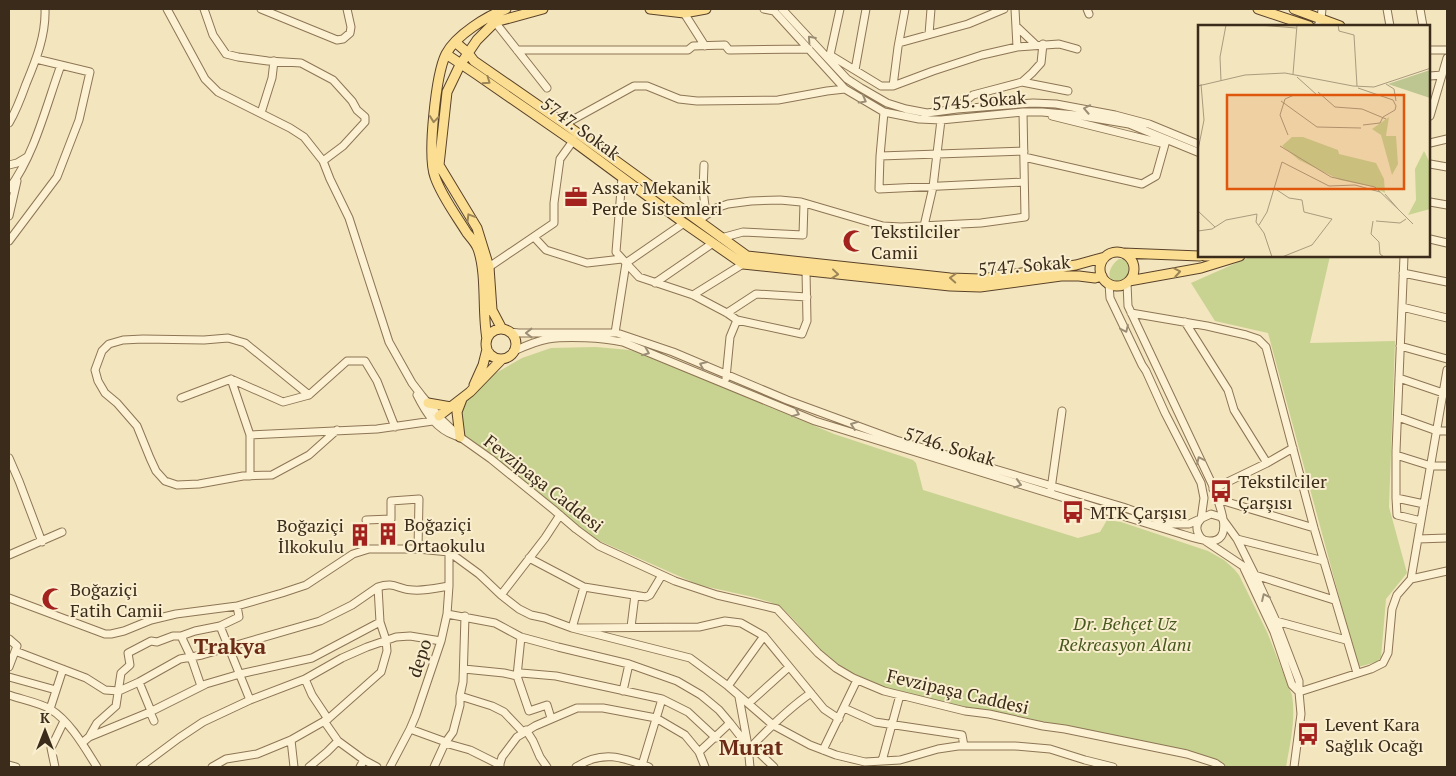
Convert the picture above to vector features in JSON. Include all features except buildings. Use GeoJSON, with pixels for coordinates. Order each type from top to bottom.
{"type":"FeatureCollection","features":[{"type":"Feature","properties":{"kind":"main road"},"geometry":{"type":"LineString","coordinates":[[502,359],[492,356],[487,344],[481,262],[477,248],[443,196],[435,179],[431,153],[437,93],[446,54],[455,42],[474,27],[497,12],[506,9]]}},
{"type":"Feature","properties":{"kind":"main road"},"geometry":{"type":"LineString","coordinates":[[436,418],[462,399],[502,359],[514,351],[516,343],[492,310],[488,267],[477,228],[439,165],[447,92],[460,65],[477,40],[496,22],[543,9]]}},
{"type":"Feature","properties":{"kind":"main road"},"geometry":{"type":"LineString","coordinates":[[650,9],[684,13],[706,9]]}},
{"type":"Feature","properties":{"kind":"main road"},"geometry":{"type":"LineString","coordinates":[[1258,9],[1306,25]]}},
{"type":"Feature","properties":{"kind":"main road"},"geometry":{"type":"LineString","coordinates":[[1294,9],[1320,22],[1335,25]]}},
{"type":"Feature","properties":{"kind":"main road","name":"5747. Sokak"},"geometry":{"type":"LineString","coordinates":[[455,42],[474,61],[698,221],[743,264],[950,286],[980,287],[1061,276],[1095,278],[1102,276]]}},
{"type":"Feature","properties":{"kind":"main road","name":"5747. Sokak"},"geometry":{"type":"LineString","coordinates":[[446,54],[573,141],[684,223],[747,256],[950,278],[981,279],[1076,265],[1105,257]]}},
{"type":"Feature","properties":{"kind":"main road"},"geometry":{"type":"LineString","coordinates":[[1198,256],[1114,252],[1105,257],[1101,266],[1102,276],[1109,284],[1120,286],[1128,282],[1201,268],[1234,258]]}},
{"type":"Feature","properties":{"kind":"main road","name":"5746. Sokak"},"geometry":{"type":"LineString","coordinates":[[1123,253],[1132,260],[1134,265],[1133,276],[1128,282]]}},
{"type":"Feature","properties":{"kind":"main road"},"geometry":{"type":"LineString","coordinates":[[470,392],[483,365],[487,344],[493,332],[506,331]]}},
{"type":"Feature","properties":{"kind":"main road"},"geometry":{"type":"LineString","coordinates":[[460,437],[457,412],[462,399]]}},
{"type":"Feature","properties":{"kind":"main road"},"geometry":{"type":"LineString","coordinates":[[428,403],[451,407]]}},
{"type":"Feature","properties":{"kind":"street"},"geometry":{"type":"LineString","coordinates":[[9,123],[16,112],[36,59],[44,32],[45,9]]}},
{"type":"Feature","properties":{"kind":"street"},"geometry":{"type":"LineString","coordinates":[[167,9],[205,79],[218,92],[304,137],[323,161],[349,218],[389,342],[436,418]]}},
{"type":"Feature","properties":{"kind":"street"},"geometry":{"type":"LineString","coordinates":[[204,9],[213,35],[226,54],[238,57],[301,63],[333,80],[365,117],[365,122],[343,146],[323,161]]}},
{"type":"Feature","properties":{"kind":"street"},"geometry":{"type":"LineString","coordinates":[[261,9],[337,40],[343,39],[350,34],[347,9]]}},
{"type":"Feature","properties":{"kind":"street","name":"5745. Sokak"},"geometry":{"type":"LineString","coordinates":[[764,9],[774,11],[845,90],[884,112],[919,119],[941,120],[1023,112],[1076,115],[1129,124],[1166,141],[1198,152]]}},
{"type":"Feature","properties":{"kind":"street"},"geometry":{"type":"LineString","coordinates":[[840,9],[829,57],[881,86],[893,86],[982,55],[1018,47],[1058,44],[1077,49]]}},
{"type":"Feature","properties":{"kind":"street"},"geometry":{"type":"LineString","coordinates":[[854,70],[866,9]]}},
{"type":"Feature","properties":{"kind":"street"},"geometry":{"type":"LineString","coordinates":[[893,86],[905,9]]}},
{"type":"Feature","properties":{"kind":"street"},"geometry":{"type":"LineString","coordinates":[[929,34],[931,9]]}},
{"type":"Feature","properties":{"kind":"street"},"geometry":{"type":"LineString","coordinates":[[899,43],[968,24],[1004,9]]}},
{"type":"Feature","properties":{"kind":"street"},"geometry":{"type":"LineString","coordinates":[[1015,9],[1018,47]]}},
{"type":"Feature","properties":{"kind":"street"},"geometry":{"type":"LineString","coordinates":[[1320,22],[1322,9]]}},
{"type":"Feature","properties":{"kind":"street"},"geometry":{"type":"LineString","coordinates":[[1387,9],[1390,25]]}},
{"type":"Feature","properties":{"kind":"street"},"geometry":{"type":"LineString","coordinates":[[1420,9],[1423,25]]}},
{"type":"Feature","properties":{"kind":"street","name":"5745. Sokak"},"geometry":{"type":"LineString","coordinates":[[786,10],[847,79],[887,103],[927,113],[1033,103],[1056,104],[1115,115],[1148,124],[1198,144]]}},
{"type":"Feature","properties":{"kind":"street"},"geometry":{"type":"LineString","coordinates":[[684,13],[705,46]]}},
{"type":"Feature","properties":{"kind":"street"},"geometry":{"type":"LineString","coordinates":[[496,22],[547,88]]}},
{"type":"Feature","properties":{"kind":"street"},"geometry":{"type":"LineString","coordinates":[[1016,26],[1040,45],[1041,63],[1022,82]]}},
{"type":"Feature","properties":{"kind":"street"},"geometry":{"type":"LineString","coordinates":[[517,50],[688,50],[693,46],[725,45],[729,50],[809,49]]}},
{"type":"Feature","properties":{"kind":"street"},"geometry":{"type":"LineString","coordinates":[[1431,50],[1447,50]]}},
{"type":"Feature","properties":{"kind":"street"},"geometry":{"type":"LineString","coordinates":[[1431,106],[1447,58]]}},
{"type":"Feature","properties":{"kind":"street"},"geometry":{"type":"LineString","coordinates":[[10,239],[57,177],[79,120],[90,72],[36,59]]}},
{"type":"Feature","properties":{"kind":"street"},"geometry":{"type":"LineString","coordinates":[[261,113],[272,78],[274,61]]}},
{"type":"Feature","properties":{"kind":"street"},"geometry":{"type":"LineString","coordinates":[[9,189],[29,155],[61,65]]}},
{"type":"Feature","properties":{"kind":"street"},"geometry":{"type":"LineString","coordinates":[[1431,76],[1442,75]]}},
{"type":"Feature","properties":{"kind":"street"},"geometry":{"type":"LineString","coordinates":[[828,91],[834,76]]}},
{"type":"Feature","properties":{"kind":"street"},"geometry":{"type":"LineString","coordinates":[[957,109],[973,95],[1022,82],[1068,91]]}},
{"type":"Feature","properties":{"kind":"street"},"geometry":{"type":"LineString","coordinates":[[564,124],[634,86],[647,86],[679,99],[697,100],[778,100],[828,91],[845,90]]}},
{"type":"Feature","properties":{"kind":"street"},"geometry":{"type":"LineString","coordinates":[[884,112],[879,189],[1024,182]]}},
{"type":"Feature","properties":{"kind":"street"},"geometry":{"type":"LineString","coordinates":[[698,221],[706,214],[728,204],[780,200],[804,203],[883,226],[901,227],[981,223],[1025,217],[1023,112]]}},
{"type":"Feature","properties":{"kind":"street"},"geometry":{"type":"LineString","coordinates":[[880,156],[1024,154],[1142,184],[1156,176],[1166,141],[1045,115],[1042,112]]}},
{"type":"Feature","properties":{"kind":"street"},"geometry":{"type":"LineString","coordinates":[[924,226],[933,187],[941,120]]}},
{"type":"Feature","properties":{"kind":"street"},"geometry":{"type":"LineString","coordinates":[[1431,143],[1447,139]]}},
{"type":"Feature","properties":{"kind":"street"},"geometry":{"type":"LineString","coordinates":[[488,267],[554,223],[554,203],[560,159],[573,141]]}},
{"type":"Feature","properties":{"kind":"street"},"geometry":{"type":"LineString","coordinates":[[9,166],[17,164],[29,155]]}},
{"type":"Feature","properties":{"kind":"street"},"geometry":{"type":"LineString","coordinates":[[1431,164],[1447,167]]}},
{"type":"Feature","properties":{"kind":"street"},"geometry":{"type":"LineString","coordinates":[[704,165],[703,190],[706,214]]}},
{"type":"Feature","properties":{"kind":"street"},"geometry":{"type":"LineString","coordinates":[[622,177],[616,252],[639,277],[693,296],[737,320],[802,334],[807,321],[806,271]]}},
{"type":"Feature","properties":{"kind":"street"},"geometry":{"type":"LineString","coordinates":[[9,216],[17,178]]}},
{"type":"Feature","properties":{"kind":"street"},"geometry":{"type":"LineString","coordinates":[[1431,202],[1447,205]]}},
{"type":"Feature","properties":{"kind":"street"},"geometry":{"type":"LineString","coordinates":[[655,283],[717,240],[743,232],[803,235],[804,203]]}},
{"type":"Feature","properties":{"kind":"street"},"geometry":{"type":"LineString","coordinates":[[534,237],[546,250],[587,262],[624,261],[684,223]]}},
{"type":"Feature","properties":{"kind":"street"},"geometry":{"type":"LineString","coordinates":[[9,229],[10,239]]}},
{"type":"Feature","properties":{"kind":"street"},"geometry":{"type":"LineString","coordinates":[[1431,239],[1447,243]]}},
{"type":"Feature","properties":{"kind":"street"},"geometry":{"type":"LineString","coordinates":[[1404,258],[1396,455],[1397,515],[1421,521]]}},
{"type":"Feature","properties":{"kind":"street"},"geometry":{"type":"LineString","coordinates":[[615,333],[624,261]]}},
{"type":"Feature","properties":{"kind":"street"},"geometry":{"type":"LineString","coordinates":[[693,296],[743,264]]}},
{"type":"Feature","properties":{"kind":"street"},"geometry":{"type":"LineString","coordinates":[[1403,272],[1447,282]]}},
{"type":"Feature","properties":{"kind":"street","name":"5746. Sokak"},"geometry":{"type":"LineString","coordinates":[[1128,282],[1128,306],[1213,489],[1224,522]]}},
{"type":"Feature","properties":{"kind":"street"},"geometry":{"type":"LineString","coordinates":[[1109,284],[1110,298],[1165,414],[1201,483],[1204,498],[1201,519],[1197,523],[1196,528],[1198,533],[1206,540],[1216,540],[1224,532],[1224,522]]}},
{"type":"Feature","properties":{"kind":"street"},"geometry":{"type":"LineString","coordinates":[[727,313],[756,294],[807,297]]}},
{"type":"Feature","properties":{"kind":"street"},"geometry":{"type":"LineString","coordinates":[[1402,307],[1447,318]]}},
{"type":"Feature","properties":{"kind":"street"},"geometry":{"type":"LineString","coordinates":[[1131,313],[1246,335],[1258,339],[1266,347],[1334,600],[1357,673]]}},
{"type":"Feature","properties":{"kind":"street"},"geometry":{"type":"LineString","coordinates":[[725,384],[730,337],[737,320]]}},
{"type":"Feature","properties":{"kind":"street"},"geometry":{"type":"LineString","coordinates":[[1185,322],[1228,390],[1234,410],[1268,463]]}},
{"type":"Feature","properties":{"kind":"street","name":"5746. Sokak"},"geometry":{"type":"LineString","coordinates":[[506,331],[519,333],[615,333],[673,352],[787,400],[896,440],[1123,507],[1170,524],[1189,524],[1211,514],[1221,517],[1237,539],[1255,575],[1276,621],[1299,681],[1301,714],[1294,767]]}},
{"type":"Feature","properties":{"kind":"street"},"geometry":{"type":"LineString","coordinates":[[309,395],[245,343],[228,338],[204,340],[123,340],[109,344],[102,351],[95,370],[98,381],[105,393],[117,402],[137,426],[156,471],[165,481],[177,485],[199,484],[272,474],[308,455],[337,430]]}},
{"type":"Feature","properties":{"kind":"street","name":"5746. Sokak"},"geometry":{"type":"LineString","coordinates":[[514,351],[548,339],[611,340],[623,342],[815,421],[1206,540],[1243,566],[1274,632],[1292,685],[1299,692]]}},
{"type":"Feature","properties":{"kind":"street"},"geometry":{"type":"LineString","coordinates":[[1400,346],[1447,359]]}},
{"type":"Feature","properties":{"kind":"street"},"geometry":{"type":"LineString","coordinates":[[182,398],[231,379],[283,402],[309,395],[346,361],[365,361],[377,381],[395,427]]}},
{"type":"Feature","properties":{"kind":"street"},"geometry":{"type":"LineString","coordinates":[[1299,692],[1378,666],[1386,659],[1392,609],[1397,595],[1411,579],[1445,394],[1447,370]]}},
{"type":"Feature","properties":{"kind":"street"},"geometry":{"type":"LineString","coordinates":[[1399,378],[1445,394]]}},
{"type":"Feature","properties":{"kind":"street"},"geometry":{"type":"LineString","coordinates":[[231,379],[250,435],[250,476]]}},
{"type":"Feature","properties":{"kind":"street"},"geometry":{"type":"LineString","coordinates":[[412,382],[417,396],[428,415],[436,418]]}},
{"type":"Feature","properties":{"kind":"street"},"geometry":{"type":"LineString","coordinates":[[1050,494],[1062,411]]}},
{"type":"Feature","properties":{"kind":"street"},"geometry":{"type":"LineString","coordinates":[[1398,416],[1437,431],[1447,431]]}},
{"type":"Feature","properties":{"kind":"street"},"geometry":{"type":"LineString","coordinates":[[250,435],[395,427],[436,418]]}},
{"type":"Feature","properties":{"kind":"street","name":"Fevzipaşa Caddesi"},"geometry":{"type":"LineString","coordinates":[[436,418],[491,459],[599,546],[675,581],[717,595],[776,609],[818,653],[836,668],[857,680],[884,691],[965,711],[989,714],[1187,754],[1215,763],[1221,767]]}},
{"type":"Feature","properties":{"kind":"street"},"geometry":{"type":"LineString","coordinates":[[1213,489],[1268,463],[1293,448]]}},
{"type":"Feature","properties":{"kind":"street"},"geometry":{"type":"LineString","coordinates":[[1396,455],[1431,466],[1447,466]]}},
{"type":"Feature","properties":{"kind":"street"},"geometry":{"type":"LineString","coordinates":[[9,458],[42,542]]}},
{"type":"Feature","properties":{"kind":"street"},"geometry":{"type":"LineString","coordinates":[[1396,498],[1424,504]]}},
{"type":"Feature","properties":{"kind":"street"},"geometry":{"type":"LineString","coordinates":[[366,520],[391,519],[392,501],[419,499],[418,549]]}},
{"type":"Feature","properties":{"kind":"street"},"geometry":{"type":"LineString","coordinates":[[1217,499],[1314,528]]}},
{"type":"Feature","properties":{"kind":"street"},"geometry":{"type":"LineString","coordinates":[[500,595],[545,538],[560,514]]}},
{"type":"Feature","properties":{"kind":"street"},"geometry":{"type":"LineString","coordinates":[[9,555],[62,532]]}},
{"type":"Feature","properties":{"kind":"street"},"geometry":{"type":"LineString","coordinates":[[1418,539],[1447,538]]}},
{"type":"Feature","properties":{"kind":"street"},"geometry":{"type":"LineString","coordinates":[[1237,539],[1324,561]]}},
{"type":"Feature","properties":{"kind":"street"},"geometry":{"type":"LineString","coordinates":[[9,598],[105,634],[111,634],[151,620],[176,614],[237,606],[282,593],[306,585],[353,554],[369,549],[418,549],[449,552],[479,574],[500,595],[531,615],[572,628],[690,658],[728,686],[773,725],[810,745],[836,755],[865,762],[900,760],[938,749],[964,746],[1015,746],[1050,749],[1094,765],[1113,767]]}},
{"type":"Feature","properties":{"kind":"street","name":"depo"},"geometry":{"type":"LineString","coordinates":[[390,767],[410,729],[441,642],[447,614],[449,552]]}},
{"type":"Feature","properties":{"kind":"street"},"geometry":{"type":"LineString","coordinates":[[529,558],[584,587],[635,596],[649,597],[662,574]]}},
{"type":"Feature","properties":{"kind":"street"},"geometry":{"type":"LineString","coordinates":[[1411,579],[1447,572]]}},
{"type":"Feature","properties":{"kind":"street"},"geometry":{"type":"LineString","coordinates":[[1255,575],[1334,600]]}},
{"type":"Feature","properties":{"kind":"street"},"geometry":{"type":"LineString","coordinates":[[12,654],[63,669],[86,678],[105,690],[119,691],[180,659],[320,621],[352,605],[378,587],[393,584],[406,590],[416,591],[449,586]]}},
{"type":"Feature","properties":{"kind":"street"},"geometry":{"type":"LineString","coordinates":[[212,767],[226,759],[257,754],[292,740],[326,720],[381,672],[387,651],[386,640],[380,622],[378,587]]}},
{"type":"Feature","properties":{"kind":"street"},"geometry":{"type":"LineString","coordinates":[[572,628],[584,587]]}},
{"type":"Feature","properties":{"kind":"street"},"geometry":{"type":"LineString","coordinates":[[631,627],[635,596]]}},
{"type":"Feature","properties":{"kind":"street"},"geometry":{"type":"LineString","coordinates":[[82,743],[97,723],[116,706],[121,673],[130,666],[128,653],[151,641],[157,642],[173,636],[181,636],[194,631],[220,626],[239,617],[237,606]]}},
{"type":"Feature","properties":{"kind":"street"},"geometry":{"type":"LineString","coordinates":[[447,614],[495,623],[521,636],[629,664],[677,681],[701,695],[719,710],[750,746],[774,767]]}},
{"type":"Feature","properties":{"kind":"street"},"geometry":{"type":"LineString","coordinates":[[434,767],[445,743],[453,732],[460,706],[464,669],[465,616]]}},
{"type":"Feature","properties":{"kind":"street"},"geometry":{"type":"LineString","coordinates":[[572,628],[698,627],[725,621],[741,623],[764,636],[824,709],[839,719]]}},
{"type":"Feature","properties":{"kind":"street"},"geometry":{"type":"LineString","coordinates":[[1276,621],[1346,640]]}},
{"type":"Feature","properties":{"kind":"street"},"geometry":{"type":"LineString","coordinates":[[88,737],[150,712],[202,686],[240,674],[312,658],[380,622]]}},
{"type":"Feature","properties":{"kind":"street"},"geometry":{"type":"LineString","coordinates":[[220,626],[250,700]]}},
{"type":"Feature","properties":{"kind":"street"},"geometry":{"type":"LineString","coordinates":[[181,636],[202,686]]}},
{"type":"Feature","properties":{"kind":"street"},"geometry":{"type":"LineString","coordinates":[[140,767],[203,722],[250,700],[305,679],[366,647],[396,637],[410,636],[441,642]]}},
{"type":"Feature","properties":{"kind":"street"},"geometry":{"type":"LineString","coordinates":[[521,636],[517,676],[529,711],[547,705],[551,718]]}},
{"type":"Feature","properties":{"kind":"street"},"geometry":{"type":"LineString","coordinates":[[728,686],[764,636]]}},
{"type":"Feature","properties":{"kind":"street"},"geometry":{"type":"LineString","coordinates":[[9,639],[17,646],[12,654],[9,667]]}},
{"type":"Feature","properties":{"kind":"street"},"geometry":{"type":"LineString","coordinates":[[624,691],[629,664]]}},
{"type":"Feature","properties":{"kind":"street"},"geometry":{"type":"LineString","coordinates":[[749,703],[789,666]]}},
{"type":"Feature","properties":{"kind":"street"},"geometry":{"type":"LineString","coordinates":[[50,709],[63,669]]}},
{"type":"Feature","properties":{"kind":"street"},"geometry":{"type":"LineString","coordinates":[[464,669],[517,676],[521,674],[556,676],[662,699],[688,712],[716,738]]}},
{"type":"Feature","properties":{"kind":"street"},"geometry":{"type":"LineString","coordinates":[[9,677],[56,690]]}},
{"type":"Feature","properties":{"kind":"street"},"geometry":{"type":"LineString","coordinates":[[305,679],[312,696],[338,741],[377,767]]}},
{"type":"Feature","properties":{"kind":"street"},"geometry":{"type":"LineString","coordinates":[[823,750],[857,680]]}},
{"type":"Feature","properties":{"kind":"street"},"geometry":{"type":"LineString","coordinates":[[139,682],[154,721]]}},
{"type":"Feature","properties":{"kind":"street"},"geometry":{"type":"LineString","coordinates":[[750,746],[811,693]]}},
{"type":"Feature","properties":{"kind":"street"},"geometry":{"type":"LineString","coordinates":[[9,695],[50,709],[64,721],[82,743],[97,767]]}},
{"type":"Feature","properties":{"kind":"street"},"geometry":{"type":"LineString","coordinates":[[882,761],[900,695]]}},
{"type":"Feature","properties":{"kind":"street"},"geometry":{"type":"LineString","coordinates":[[460,696],[492,706],[504,712],[533,741],[547,767]]}},
{"type":"Feature","properties":{"kind":"street"},"geometry":{"type":"LineString","coordinates":[[740,697],[750,746],[750,767]]}},
{"type":"Feature","properties":{"kind":"street"},"geometry":{"type":"LineString","coordinates":[[576,767],[586,761],[602,756],[619,758],[646,766],[662,699]]}},
{"type":"Feature","properties":{"kind":"street"},"geometry":{"type":"LineString","coordinates":[[410,729],[445,743],[470,750],[500,766],[502,757],[517,737],[525,731],[577,708],[603,708],[656,718],[685,736],[698,752],[705,767]]}},
{"type":"Feature","properties":{"kind":"street"},"geometry":{"type":"LineString","coordinates":[[844,708],[875,722],[962,735],[964,746]]}},
{"type":"Feature","properties":{"kind":"street"},"geometry":{"type":"LineString","coordinates":[[55,767],[51,748],[64,721]]}},
{"type":"Feature","properties":{"kind":"street"},"geometry":{"type":"LineString","coordinates":[[698,752],[716,738],[730,723]]}},
{"type":"Feature","properties":{"kind":"street"},"geometry":{"type":"LineString","coordinates":[[292,740],[294,767]]}},
{"type":"Feature","properties":{"kind":"street"},"geometry":{"type":"LineString","coordinates":[[309,767],[338,741]]}},
{"type":"Feature","properties":{"kind":"street"},"geometry":{"type":"LineString","coordinates":[[619,758],[619,767]]}},
{"type":"Feature","properties":{"kind":"street"},"geometry":{"type":"LineString","coordinates":[[360,767],[364,760]]}},
{"type":"Feature","properties":{"kind":"street"},"geometry":{"type":"LineString","coordinates":[[9,765],[16,767]]}},
{"type":"Feature","properties":{"kind":"green space"},"geometry":{"type":"Polygon","coordinates":[[[1247,258],[1330,258],[1310,343],[1395,341],[1389,507],[1407,573],[1386,599],[1381,657],[1377,662],[1358,667],[1268,333],[1215,321],[1191,283],[1247,258]]]}},
{"type":"Feature","properties":{"kind":"green space"},"geometry":{"type":"Polygon","coordinates":[[[1119,259],[1124,260],[1129,267],[1124,280],[1116,282],[1110,278],[1109,274],[1119,259]]]}},
{"type":"Feature","properties":{"kind":"green space","name":"Dr. Behçet Uz Rekreasyon Alanı"},"geometry":{"type":"Polygon","coordinates":[[[596,347],[629,350],[646,355],[834,434],[913,460],[916,463],[923,490],[1078,538],[1100,532],[1107,520],[1121,522],[1208,551],[1224,560],[1239,575],[1267,632],[1292,695],[1293,722],[1286,767],[1228,767],[1213,761],[1075,727],[932,703],[858,679],[822,655],[796,622],[781,607],[753,597],[699,585],[593,538],[464,438],[460,405],[475,394],[496,373],[522,358],[551,348],[596,347]]]}},
{"type":"Feature","properties":{"kind":"place","name":"Assav Mekanik Perde Sistemleri"},"geometry":{"type":"Point","coordinates":[576,197]}},
{"type":"Feature","properties":{"kind":"place","name":"Tekstilciler Camii"},"geometry":{"type":"Point","coordinates":[854,241]}},
{"type":"Feature","properties":{"kind":"place","name":"Tekstilciler Çarşısı"},"geometry":{"type":"Point","coordinates":[1221,491]}},
{"type":"Feature","properties":{"kind":"place","name":"MTK Çarşısı"},"geometry":{"type":"Point","coordinates":[1073,512]}},
{"type":"Feature","properties":{"kind":"place","name":"Boğaziçi Ortaokulu"},"geometry":{"type":"Point","coordinates":[388,534]}},
{"type":"Feature","properties":{"kind":"place","name":"Boğaziçi İlkokulu"},"geometry":{"type":"Point","coordinates":[360,535]}},
{"type":"Feature","properties":{"kind":"place","name":"Boğaziçi Fatih Camii"},"geometry":{"type":"Point","coordinates":[53,599]}},
{"type":"Feature","properties":{"kind":"place","name":"Levent Kara Sağlık Ocağı"},"geometry":{"type":"Point","coordinates":[1308,734]}},
{"type":"Feature","properties":{"kind":"district","name":"Trakya"},"geometry":{"type":"Point","coordinates":[230,645]}},
{"type":"Feature","properties":{"kind":"district","name":"Murat"},"geometry":{"type":"Point","coordinates":[751,746]}}]}
